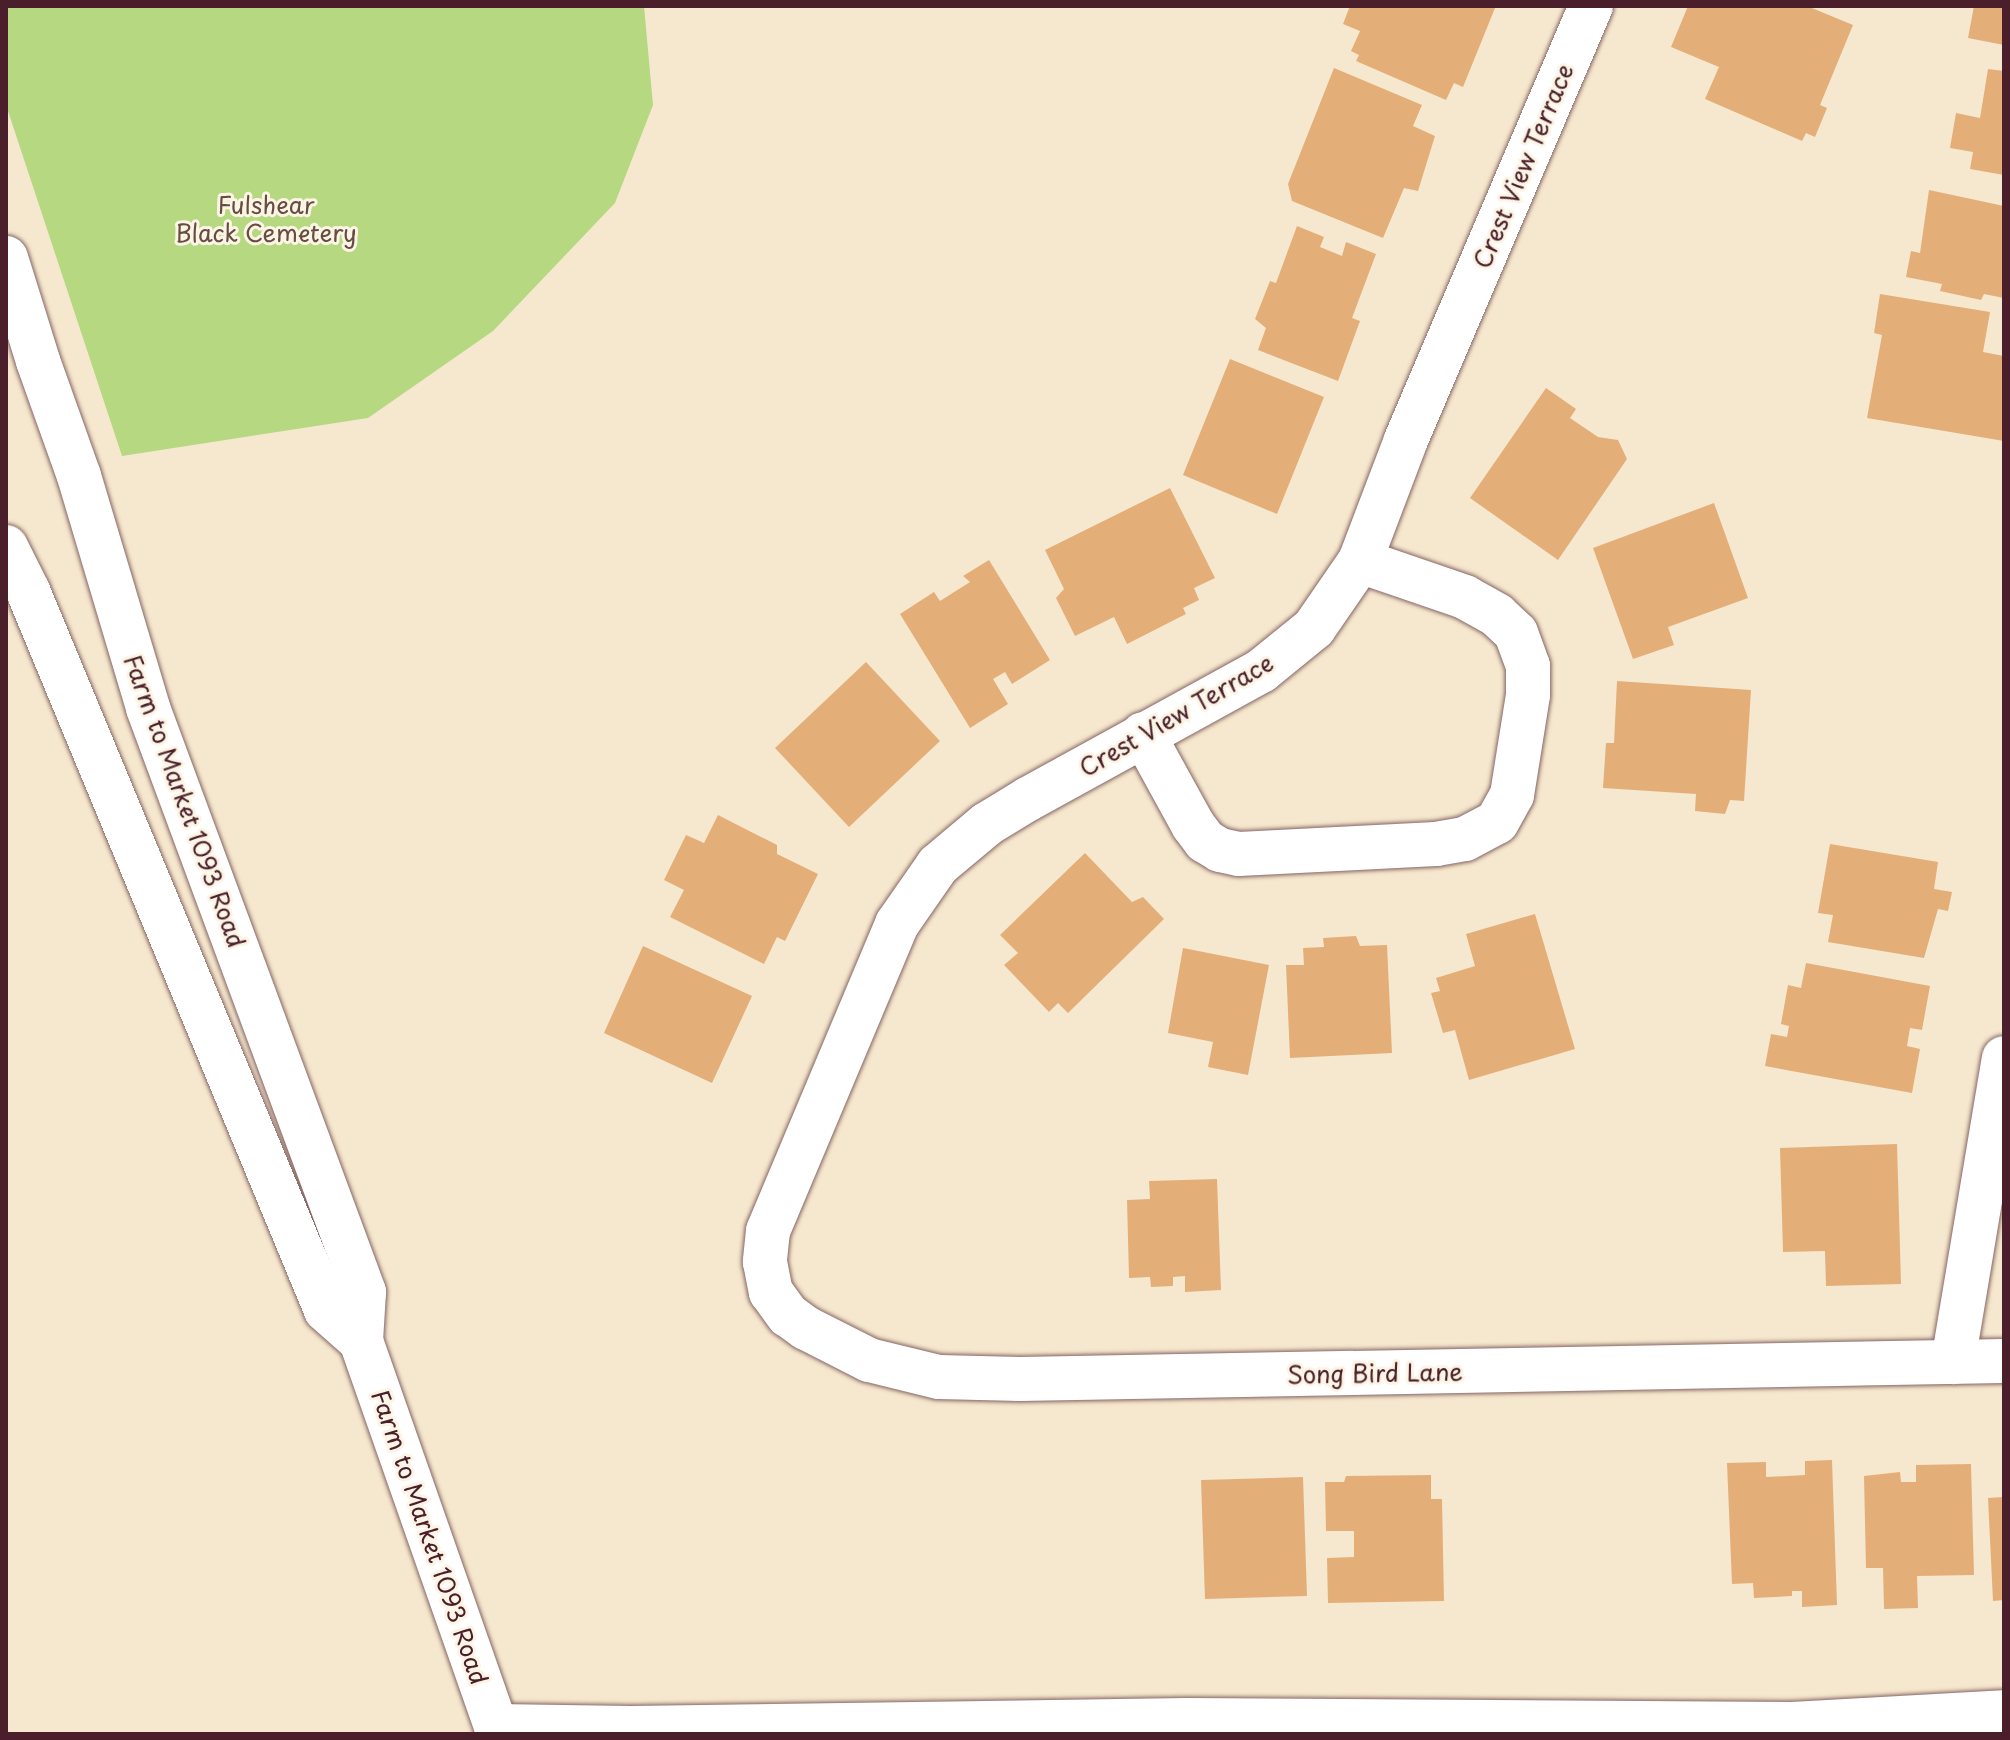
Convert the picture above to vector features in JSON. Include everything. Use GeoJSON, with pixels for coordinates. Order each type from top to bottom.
{"type":"FeatureCollection","features":[{"type":"Feature","properties":{"kind":"street","name":"Crest View Terrace"},"geometry":{"type":"LineString","coordinates":[[771,1292],[765,1262],[768,1231],[897,924],[938,865],[987,824],[1143,734],[1261,671],[1314,628],[1360,561],[1406,440],[1591,6]]}},
{"type":"Feature","properties":{"kind":"street","name":"Farm to Market 1093 Road"},"geometry":{"type":"LineString","coordinates":[[6,258],[79,476],[148,708],[364,1292],[361,1341],[498,1730]]}},
{"type":"Feature","properties":{"kind":"street","name":"Farm to Market 1093 Road"},"geometry":{"type":"LineString","coordinates":[[6,547],[28,591],[326,1310],[361,1341]]}},
{"type":"Feature","properties":{"kind":"street"},"geometry":{"type":"LineString","coordinates":[[1143,734],[1193,825],[1205,841],[1220,850],[1239,854],[1436,844],[1465,839],[1497,822],[1512,795],[1528,695],[1528,666],[1516,633],[1497,615],[1465,597],[1360,561]]}},
{"type":"Feature","properties":{"kind":"street"},"geometry":{"type":"LineString","coordinates":[[1953,1362],[2004,1058]]}},
{"type":"Feature","properties":{"kind":"street","name":"Song Bird Lane"},"geometry":{"type":"LineString","coordinates":[[771,1292],[788,1315],[806,1328],[869,1360],[939,1377],[1036,1379],[2004,1361]]}},
{"type":"Feature","properties":{"kind":"street"},"geometry":{"type":"LineString","coordinates":[[498,1730],[1187,1720],[1792,1724],[2004,1712]]}},
{"type":"Feature","properties":{"kind":"green space","name":"Fulshear Black Cemetery"},"geometry":{"type":"Polygon","coordinates":[[[6,6],[644,6],[653,105],[615,203],[493,331],[368,418],[122,456],[6,105],[6,6]]]}},
{"type":"Feature","properties":{"kind":"building"},"geometry":{"type":"Polygon","coordinates":[[[1350,6],[1495,8],[1463,87],[1454,83],[1446,100],[1356,61],[1359,55],[1351,51],[1360,31],[1343,24],[1350,6]]]}},
{"type":"Feature","properties":{"kind":"building"},"geometry":{"type":"Polygon","coordinates":[[[1688,6],[1807,6],[1853,25],[1820,105],[1827,108],[1815,137],[1806,133],[1802,141],[1705,99],[1719,67],[1671,47],[1688,6]]]}},
{"type":"Feature","properties":{"kind":"building"},"geometry":{"type":"Polygon","coordinates":[[[1974,6],[2004,6],[2004,45],[1968,38],[1974,6]]]}},
{"type":"Feature","properties":{"kind":"building"},"geometry":{"type":"Polygon","coordinates":[[[1334,68],[1422,105],[1413,126],[1435,136],[1418,191],[1404,188],[1383,238],[1292,201],[1288,184],[1334,68]]]}},
{"type":"Feature","properties":{"kind":"building"},"geometry":{"type":"Polygon","coordinates":[[[1988,69],[2004,71],[2004,175],[1970,169],[1973,152],[1950,148],[1956,113],[1980,118],[1988,69]]]}},
{"type":"Feature","properties":{"kind":"building"},"geometry":{"type":"Polygon","coordinates":[[[1929,190],[2004,206],[2004,298],[1984,294],[1981,300],[1940,291],[1942,284],[1906,277],[1911,251],[1920,253],[1929,190]]]}},
{"type":"Feature","properties":{"kind":"building"},"geometry":{"type":"Polygon","coordinates":[[[1297,226],[1324,237],[1320,247],[1342,256],[1346,242],[1376,254],[1352,318],[1360,321],[1338,381],[1258,350],[1266,328],[1255,319],[1270,281],[1276,283],[1297,226]]]}},
{"type":"Feature","properties":{"kind":"building"},"geometry":{"type":"Polygon","coordinates":[[[1880,294],[1990,312],[1983,352],[2004,356],[2004,441],[1867,418],[1882,335],[1874,333],[1880,294]]]}},
{"type":"Feature","properties":{"kind":"building"},"geometry":{"type":"Polygon","coordinates":[[[1230,359],[1324,397],[1277,514],[1183,475],[1230,359]]]}},
{"type":"Feature","properties":{"kind":"building"},"geometry":{"type":"Polygon","coordinates":[[[1546,388],[1576,409],[1570,418],[1598,437],[1618,440],[1627,459],[1558,560],[1470,498],[1546,388]]]}},
{"type":"Feature","properties":{"kind":"building"},"geometry":{"type":"Polygon","coordinates":[[[1170,488],[1215,578],[1194,588],[1199,600],[1183,608],[1186,614],[1127,644],[1114,617],[1075,636],[1056,598],[1064,589],[1045,550],[1170,488]]]}},
{"type":"Feature","properties":{"kind":"building"},"geometry":{"type":"Polygon","coordinates":[[[1714,503],[1748,598],[1668,627],[1674,645],[1633,659],[1593,548],[1714,503]]]}},
{"type":"Feature","properties":{"kind":"building"},"geometry":{"type":"Polygon","coordinates":[[[989,560],[1050,660],[1012,684],[1005,672],[993,679],[1008,704],[970,728],[900,614],[934,592],[940,601],[970,582],[963,576],[989,560]]]}},
{"type":"Feature","properties":{"kind":"building"},"geometry":{"type":"Polygon","coordinates":[[[866,662],[940,741],[849,827],[775,748],[866,662]]]}},
{"type":"Feature","properties":{"kind":"building"},"geometry":{"type":"Polygon","coordinates":[[[1617,681],[1751,690],[1744,801],[1730,800],[1725,814],[1695,811],[1696,794],[1603,788],[1606,743],[1614,743],[1617,681]]]}},
{"type":"Feature","properties":{"kind":"building"},"geometry":{"type":"Polygon","coordinates":[[[718,815],[777,845],[777,854],[818,874],[785,941],[777,937],[764,964],[670,917],[684,890],[664,880],[686,835],[704,843],[718,815]]]}},
{"type":"Feature","properties":{"kind":"building"},"geometry":{"type":"Polygon","coordinates":[[[1830,844],[1938,862],[1934,889],[1952,892],[1948,911],[1938,909],[1924,958],[1828,942],[1833,915],[1818,913],[1830,844]]]}},
{"type":"Feature","properties":{"kind":"building"},"geometry":{"type":"Polygon","coordinates":[[[1085,853],[1132,902],[1143,897],[1164,919],[1068,1013],[1058,1003],[1049,1012],[1004,965],[1018,953],[1000,935],[1085,853]]]}},
{"type":"Feature","properties":{"kind":"building"},"geometry":{"type":"Polygon","coordinates":[[[1535,914],[1575,1049],[1469,1080],[1455,1030],[1443,1033],[1431,993],[1440,991],[1436,978],[1475,966],[1466,934],[1535,914]]]}},
{"type":"Feature","properties":{"kind":"building"},"geometry":{"type":"Polygon","coordinates":[[[1356,936],[1360,946],[1387,945],[1392,1053],[1290,1058],[1286,965],[1304,965],[1303,948],[1324,947],[1323,938],[1356,936]]]}},
{"type":"Feature","properties":{"kind":"building"},"geometry":{"type":"Polygon","coordinates":[[[643,946],[752,996],[712,1083],[604,1033],[643,946]]]}},
{"type":"Feature","properties":{"kind":"building"},"geometry":{"type":"Polygon","coordinates":[[[1183,948],[1269,965],[1248,1075],[1208,1067],[1213,1042],[1168,1033],[1183,948]]]}},
{"type":"Feature","properties":{"kind":"building"},"geometry":{"type":"Polygon","coordinates":[[[1806,963],[1930,986],[1922,1030],[1910,1028],[1907,1046],[1920,1049],[1912,1093],[1765,1066],[1771,1034],[1787,1037],[1789,1026],[1781,1024],[1788,985],[1801,988],[1806,963]]]}},
{"type":"Feature","properties":{"kind":"building"},"geometry":{"type":"Polygon","coordinates":[[[1897,1144],[1901,1284],[1826,1286],[1825,1251],[1783,1252],[1780,1148],[1897,1144]]]}},
{"type":"Feature","properties":{"kind":"building"},"geometry":{"type":"Polygon","coordinates":[[[1217,1179],[1221,1290],[1185,1292],[1185,1276],[1173,1277],[1173,1286],[1151,1287],[1150,1277],[1129,1278],[1127,1200],[1150,1199],[1149,1181],[1217,1179]]]}},
{"type":"Feature","properties":{"kind":"building"},"geometry":{"type":"Polygon","coordinates":[[[1832,1460],[1837,1605],[1802,1607],[1802,1591],[1792,1591],[1792,1596],[1754,1598],[1753,1583],[1732,1584],[1727,1463],[1766,1462],[1766,1477],[1805,1475],[1805,1461],[1832,1460]]]}},
{"type":"Feature","properties":{"kind":"building"},"geometry":{"type":"Polygon","coordinates":[[[1971,1464],[1974,1575],[1917,1576],[1918,1608],[1884,1609],[1883,1568],[1866,1568],[1864,1476],[1900,1472],[1901,1482],[1916,1482],[1916,1465],[1971,1464]]]}},
{"type":"Feature","properties":{"kind":"building"},"geometry":{"type":"Polygon","coordinates":[[[1431,1475],[1431,1499],[1442,1499],[1444,1601],[1328,1603],[1327,1558],[1354,1557],[1354,1531],[1326,1531],[1325,1482],[1344,1482],[1346,1476],[1431,1475]]]}},
{"type":"Feature","properties":{"kind":"building"},"geometry":{"type":"Polygon","coordinates":[[[1303,1477],[1307,1596],[1205,1599],[1201,1480],[1303,1477]]]}},
{"type":"Feature","properties":{"kind":"building"},"geometry":{"type":"Polygon","coordinates":[[[2004,1497],[2004,1600],[1993,1601],[1988,1498],[2004,1497]]]}}]}
